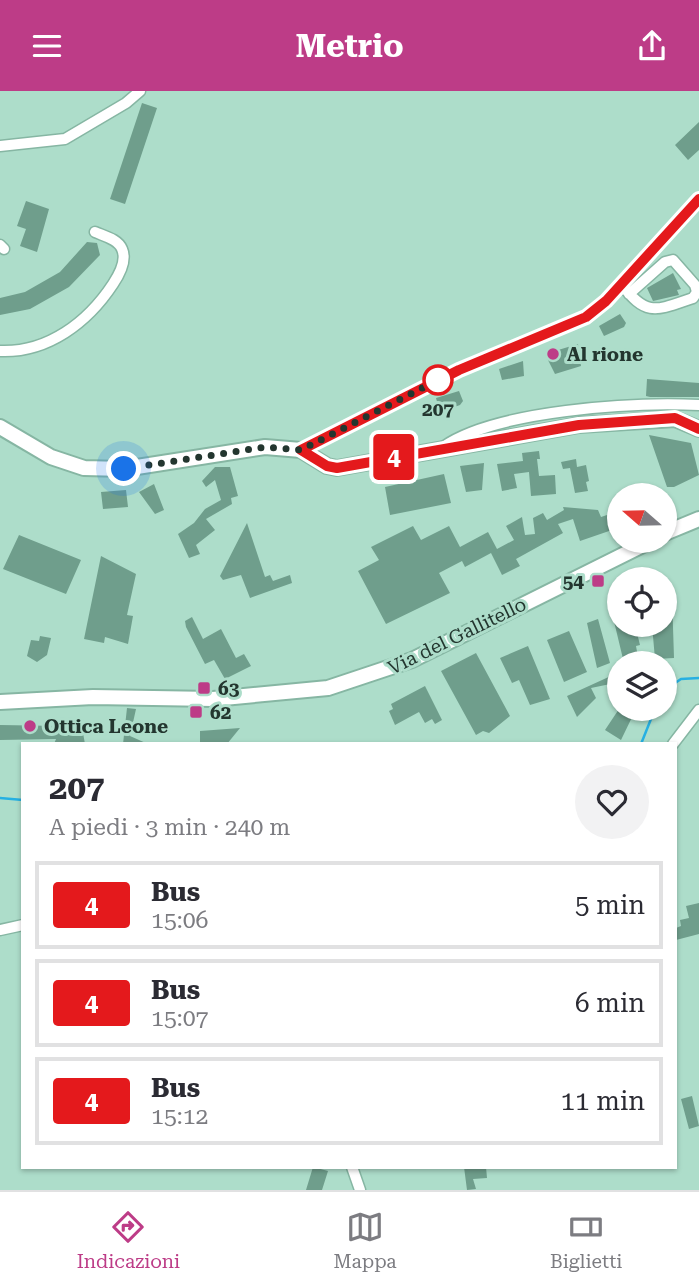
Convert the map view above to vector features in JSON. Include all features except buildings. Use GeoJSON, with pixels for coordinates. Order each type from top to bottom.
{"type":"FeatureCollection","features":[{"type":"Feature","properties":{"kind":"street"},"geometry":{"type":"LineString","coordinates":[[0,146],[65,139],[126,103],[140,91]]}},
{"type":"Feature","properties":{"kind":"street"},"geometry":{"type":"LineString","coordinates":[[301,450],[459,370],[586,317],[699,199]]}},
{"type":"Feature","properties":{"kind":"street"},"geometry":{"type":"LineString","coordinates":[[0,351],[38,346],[65,334],[98,306],[117,278],[124,259],[122,247],[95,232]]}},
{"type":"Feature","properties":{"kind":"street"},"geometry":{"type":"LineString","coordinates":[[621,283],[629,294],[640,306],[649,309],[693,298],[698,292],[674,260],[665,262],[629,294]]}},
{"type":"Feature","properties":{"kind":"street"},"geometry":{"type":"LineString","coordinates":[[443,447],[461,435],[493,424],[592,408],[661,403],[699,405]]}},
{"type":"Feature","properties":{"kind":"street"},"geometry":{"type":"LineString","coordinates":[[0,427],[51,457],[84,468],[124,469],[265,447],[301,450],[327,466],[337,468],[443,447],[579,425],[640,419],[675,418],[699,429]]}},
{"type":"Feature","properties":{"kind":"street"},"geometry":{"type":"LineString","coordinates":[[677,528],[699,519]]}},
{"type":"Feature","properties":{"kind":"street","name":"Via del Gallitello"},"geometry":{"type":"LineString","coordinates":[[0,702],[93,697],[213,699],[275,696],[328,688],[412,660],[627,553]]}},
{"type":"Feature","properties":{"kind":"street"},"geometry":{"type":"LineString","coordinates":[[675,742],[699,710]]}},
{"type":"Feature","properties":{"kind":"street"},"geometry":{"type":"LineString","coordinates":[[0,930],[21,925]]}},
{"type":"Feature","properties":{"kind":"street"},"geometry":{"type":"LineString","coordinates":[[353,1169],[360,1190]]}},
{"type":"Feature","properties":{"kind":"waterway"},"geometry":{"type":"LineString","coordinates":[[677,682],[699,678]]}},
{"type":"Feature","properties":{"kind":"waterway"},"geometry":{"type":"LineString","coordinates":[[642,742],[650,721]]}},
{"type":"Feature","properties":{"kind":"waterway"},"geometry":{"type":"LineString","coordinates":[[0,798],[21,800]]}},
{"type":"Feature","properties":{"kind":"bus line","name":"4"},"geometry":{"type":"LineString","coordinates":[[699,199],[684,212],[606,301],[586,317],[546,336],[459,370],[301,450],[327,466],[337,468],[443,447],[579,425],[675,418],[699,429]]}},
{"type":"Feature","properties":{"kind":"place","name":"Al rione"},"geometry":{"type":"Point","coordinates":[553,354]}},
{"type":"Feature","properties":{"kind":"place","name":"207"},"geometry":{"type":"Point","coordinates":[438,380]}},
{"type":"Feature","properties":{"kind":"place","name":"54"},"geometry":{"type":"Point","coordinates":[598,581]}},
{"type":"Feature","properties":{"kind":"place","name":"63"},"geometry":{"type":"Point","coordinates":[204,688]}},
{"type":"Feature","properties":{"kind":"place","name":"62"},"geometry":{"type":"Point","coordinates":[196,712]}},
{"type":"Feature","properties":{"kind":"place","name":"Ottica Leone"},"geometry":{"type":"Point","coordinates":[30,726]}},
{"type":"Feature","properties":{"kind":"route"},"geometry":{"type":"LineString","coordinates":[[124,469],[265,447],[301,450],[438,380]]}}]}
